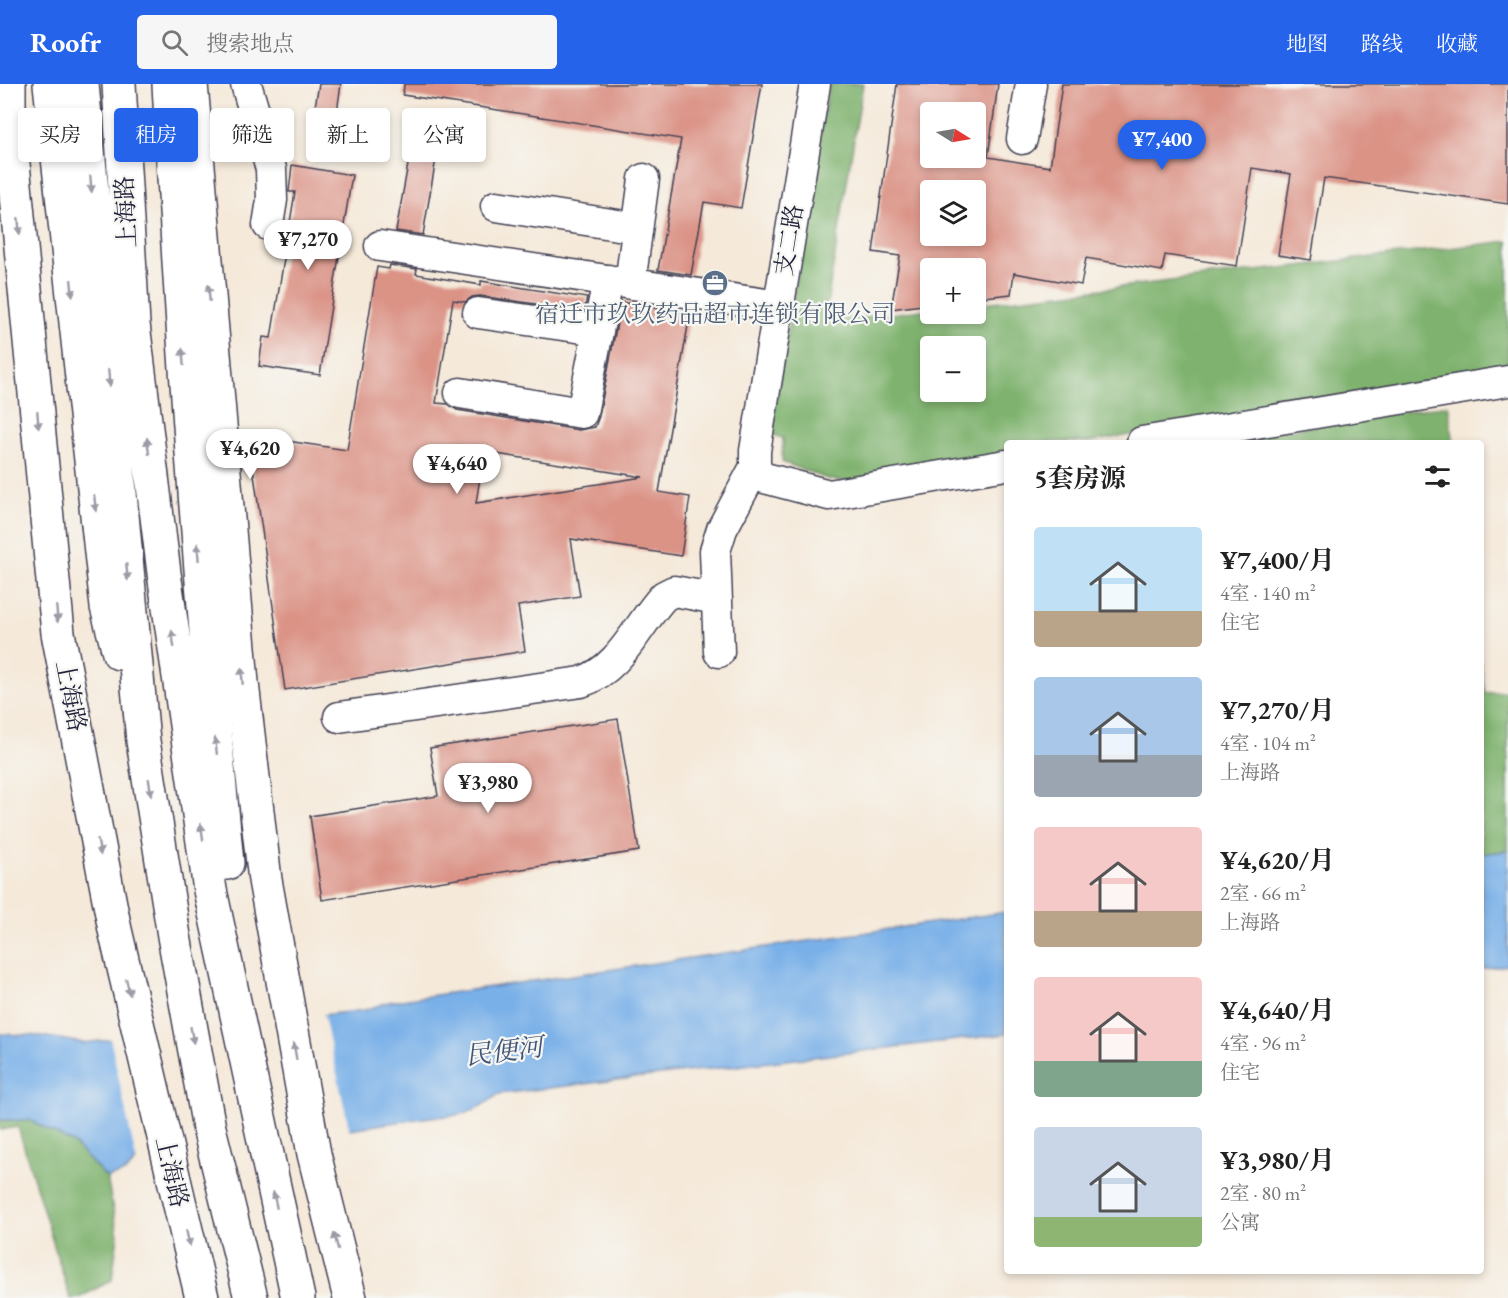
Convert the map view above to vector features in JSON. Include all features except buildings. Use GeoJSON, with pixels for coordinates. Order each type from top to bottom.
{"type":"FeatureCollection","features":[{"type":"Feature","properties":{"kind":"main road","name":"上海路"},"geometry":{"type":"LineString","coordinates":[[9,84],[9,122],[58,633],[115,930],[202,1298]]}},
{"type":"Feature","properties":{"kind":"main road"},"geometry":{"type":"LineString","coordinates":[[50,84],[107,607],[143,741]]}},
{"type":"Feature","properties":{"kind":"main road","name":"上海路"},"geometry":{"type":"LineString","coordinates":[[82,84],[143,741],[174,936],[209,1128],[251,1298]]}},
{"type":"Feature","properties":{"kind":"main road","name":"上海路"},"geometry":{"type":"LineString","coordinates":[[119,84],[133,324],[164,573],[220,889],[247,1064],[298,1298]]}},
{"type":"Feature","properties":{"kind":"main road"},"geometry":{"type":"LineString","coordinates":[[169,84],[189,435],[203,613],[220,889]]}},
{"type":"Feature","properties":{"kind":"main road"},"geometry":{"type":"LineString","coordinates":[[191,84],[242,683],[265,880],[314,1154],[350,1298]]}},
{"type":"Feature","properties":{"kind":"street"},"geometry":{"type":"LineString","coordinates":[[246,84],[271,169],[272,200],[268,225]]}},
{"type":"Feature","properties":{"kind":"street","name":"支二路"},"geometry":{"type":"LineString","coordinates":[[755,467],[755,451],[815,84]]}},
{"type":"Feature","properties":{"kind":"street"},"geometry":{"type":"LineString","coordinates":[[1022,138],[1030,84]]}},
{"type":"Feature","properties":{"kind":"street"},"geometry":{"type":"LineString","coordinates":[[460,393],[582,413],[598,330],[619,282],[637,228],[644,179]]}},
{"type":"Feature","properties":{"kind":"street"},"geometry":{"type":"LineString","coordinates":[[496,206],[637,228]]}},
{"type":"Feature","properties":{"kind":"street"},"geometry":{"type":"LineString","coordinates":[[380,246],[779,306]]}},
{"type":"Feature","properties":{"kind":"street"},"geometry":{"type":"LineString","coordinates":[[478,313],[598,330]]}},
{"type":"Feature","properties":{"kind":"street"},"geometry":{"type":"LineString","coordinates":[[1154,440],[1508,381]]}},
{"type":"Feature","properties":{"kind":"street"},"geometry":{"type":"LineString","coordinates":[[755,467],[761,477],[830,495],[1004,465]]}},
{"type":"Feature","properties":{"kind":"street"},"geometry":{"type":"LineString","coordinates":[[719,651],[715,551],[723,529],[755,467]]}},
{"type":"Feature","properties":{"kind":"street"},"geometry":{"type":"LineString","coordinates":[[339,717],[581,682],[594,678],[621,653],[664,596],[674,591],[717,599]]}},
{"type":"Feature","properties":{"kind":"green space"},"geometry":{"type":"Polygon","coordinates":[[[829,84],[863,84],[824,322],[920,310],[920,324],[986,324],[986,303],[1508,241],[1508,368],[1101,440],[1004,440],[1004,457],[859,482],[830,480],[782,462],[783,438],[770,434],[829,84]]]}},
{"type":"Feature","properties":{"kind":"green space"},"geometry":{"type":"Polygon","coordinates":[[[1448,405],[1453,440],[1222,440],[1448,405]]]}},
{"type":"Feature","properties":{"kind":"green space"},"geometry":{"type":"Polygon","coordinates":[[[1484,686],[1485,693],[1508,691],[1508,851],[1484,854],[1484,686]]]}},
{"type":"Feature","properties":{"kind":"green space"},"geometry":{"type":"Polygon","coordinates":[[[0,1120],[30,1120],[73,1143],[107,1178],[118,1235],[112,1280],[79,1298],[70,1298],[18,1127],[0,1130],[0,1120]]]}},
{"type":"Feature","properties":{"kind":"water"},"geometry":{"type":"Polygon","coordinates":[[[1508,851],[1508,965],[1484,969],[1484,854],[1508,851]]]}},
{"type":"Feature","properties":{"kind":"water","name":"民便河"},"geometry":{"type":"Polygon","coordinates":[[[1004,912],[1004,1034],[499,1094],[474,1109],[451,1116],[137,1160],[126,1172],[107,1178],[73,1143],[30,1120],[0,1120],[0,1034],[41,1036],[83,1043],[365,1010],[388,1002],[1004,912]]]}},
{"type":"Feature","properties":{"kind":"pier"},"geometry":{"type":"Polygon","coordinates":[[[323,1012],[350,1132],[137,1164],[110,1037],[323,1012]]]}},
{"type":"Feature","properties":{"kind":"place","name":"宿迁市玖玖药品超市连锁有限公司"},"geometry":{"type":"Point","coordinates":[715,283]}}]}
